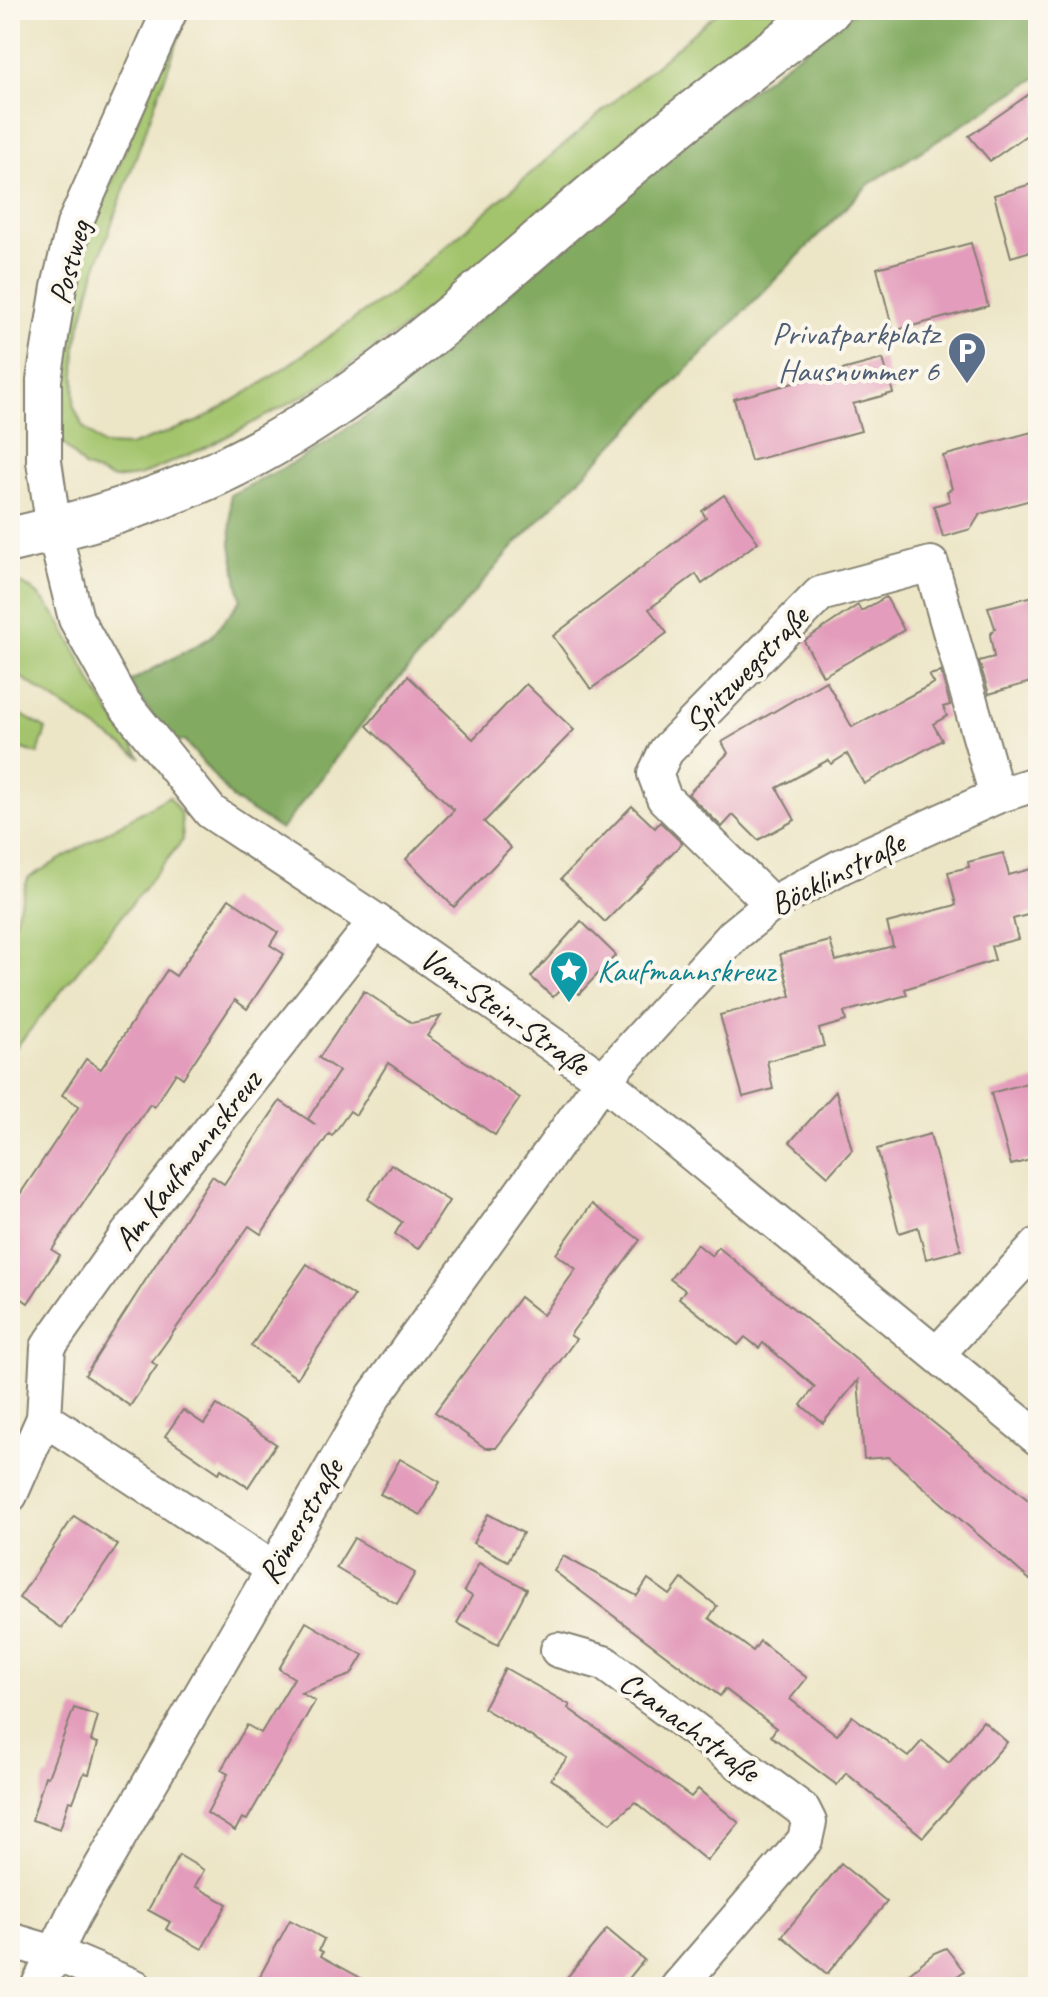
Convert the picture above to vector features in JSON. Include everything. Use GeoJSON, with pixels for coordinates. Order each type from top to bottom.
{"type":"FeatureCollection","features":[{"type":"Feature","properties":{"kind":"street","name":"Postweg"},"geometry":{"type":"LineString","coordinates":[[54,530],[44,461],[44,380],[59,287],[74,225],[170,10]]}},
{"type":"Feature","properties":{"kind":"street"},"geometry":{"type":"LineString","coordinates":[[10,540],[96,519],[218,473],[291,433],[363,387],[446,323],[605,185],[828,10]]}},
{"type":"Feature","properties":{"kind":"street","name":"Vom-Stein-Straße"},"geometry":{"type":"LineString","coordinates":[[54,530],[76,619],[121,700],[211,812],[376,921],[603,1080],[1038,1438]]}},
{"type":"Feature","properties":{"kind":"street","name":"Spitzwegstraße"},"geometry":{"type":"LineString","coordinates":[[772,904],[664,798],[655,774],[666,751],[820,594],[931,564],[997,796]]}},
{"type":"Feature","properties":{"kind":"street","name":"Böcklinstraße"},"geometry":{"type":"LineString","coordinates":[[603,1080],[734,935],[772,904],[830,872],[997,796],[1038,783]]}},
{"type":"Feature","properties":{"kind":"street","name":"Am Kaufmannskreuz"},"geometry":{"type":"LineString","coordinates":[[10,1495],[44,1418],[48,1347],[128,1234],[376,921]]}},
{"type":"Feature","properties":{"kind":"street","name":"Römerstraße"},"geometry":{"type":"LineString","coordinates":[[38,1987],[54,1953],[272,1568],[374,1396],[417,1331],[603,1080]]}},
{"type":"Feature","properties":{"kind":"street"},"geometry":{"type":"LineString","coordinates":[[938,1353],[1038,1245]]}},
{"type":"Feature","properties":{"kind":"street"},"geometry":{"type":"LineString","coordinates":[[44,1418],[272,1568]]}},
{"type":"Feature","properties":{"kind":"street","name":"Cranachstraße"},"geometry":{"type":"LineString","coordinates":[[558,1650],[604,1663],[803,1810],[809,1822],[805,1840],[678,1987]]}},
{"type":"Feature","properties":{"kind":"street"},"geometry":{"type":"LineString","coordinates":[[10,1940],[54,1953],[135,1987]]}},
{"type":"Feature","properties":{"kind":"green space"},"geometry":{"type":"Polygon","coordinates":[[[182,10],[188,13],[95,270],[76,344],[74,407],[83,427],[103,445],[129,446],[199,421],[261,384],[394,291],[720,10],[798,10],[405,327],[309,393],[209,446],[139,476],[113,479],[84,467],[63,443],[56,411],[63,347],[83,253],[182,10]]]}},
{"type":"Feature","properties":{"kind":"green space"},"geometry":{"type":"Polygon","coordinates":[[[857,10],[1038,10],[1038,77],[868,185],[516,544],[374,708],[281,830],[234,800],[185,741],[170,741],[129,682],[210,638],[241,600],[231,545],[230,495],[299,460],[375,410],[693,134],[857,10]]]}},
{"type":"Feature","properties":{"kind":"green space"},"geometry":{"type":"Polygon","coordinates":[[[10,579],[26,586],[51,610],[101,699],[141,758],[10,670],[10,579]]]}},
{"type":"Feature","properties":{"kind":"green space"},"geometry":{"type":"Polygon","coordinates":[[[10,708],[46,729],[38,754],[10,745],[10,708]]]}},
{"type":"Feature","properties":{"kind":"green space"},"geometry":{"type":"Polygon","coordinates":[[[169,796],[181,814],[183,840],[10,1055],[10,936],[28,878],[169,796]]]}},
{"type":"Feature","properties":{"kind":"building"},"geometry":{"type":"Polygon","coordinates":[[[1038,88],[1038,127],[990,161],[969,136],[1038,88]]]}},
{"type":"Feature","properties":{"kind":"building"},"geometry":{"type":"Polygon","coordinates":[[[1038,182],[1038,249],[1011,257],[994,195],[1038,182]]]}},
{"type":"Feature","properties":{"kind":"building"},"geometry":{"type":"Polygon","coordinates":[[[971,243],[988,306],[893,331],[877,268],[971,243]]]}},
{"type":"Feature","properties":{"kind":"building"},"geometry":{"type":"Polygon","coordinates":[[[883,359],[893,393],[853,404],[861,431],[751,461],[734,399],[883,359]]]}},
{"type":"Feature","properties":{"kind":"building"},"geometry":{"type":"Polygon","coordinates":[[[1032,432],[1038,457],[1038,498],[980,514],[971,529],[943,537],[934,506],[950,501],[947,491],[952,489],[943,456],[1032,432]]]}},
{"type":"Feature","properties":{"kind":"building"},"geometry":{"type":"Polygon","coordinates":[[[724,495],[758,542],[702,584],[696,574],[649,609],[667,633],[591,689],[553,636],[706,518],[702,511],[724,495]]]}},
{"type":"Feature","properties":{"kind":"building"},"geometry":{"type":"Polygon","coordinates":[[[1038,595],[1038,680],[989,694],[979,661],[994,657],[990,635],[995,628],[988,607],[1038,595]]]}},
{"type":"Feature","properties":{"kind":"building"},"geometry":{"type":"Polygon","coordinates":[[[886,597],[904,630],[823,676],[804,641],[858,605],[861,611],[886,597]]]}},
{"type":"Feature","properties":{"kind":"building"},"geometry":{"type":"Polygon","coordinates":[[[941,672],[950,705],[943,707],[947,716],[933,724],[942,740],[864,784],[847,754],[831,764],[828,760],[777,788],[795,820],[758,840],[733,815],[722,827],[688,794],[728,753],[722,742],[826,681],[852,727],[934,683],[929,675],[941,672]]]}},
{"type":"Feature","properties":{"kind":"building"},"geometry":{"type":"Polygon","coordinates":[[[408,676],[473,739],[526,684],[574,730],[484,822],[511,848],[454,907],[406,859],[454,810],[367,726],[408,676]]]}},
{"type":"Feature","properties":{"kind":"building"},"geometry":{"type":"Polygon","coordinates":[[[632,806],[655,828],[660,822],[682,843],[605,922],[561,879],[632,806]]]}},
{"type":"Feature","properties":{"kind":"building"},"geometry":{"type":"Polygon","coordinates":[[[1003,853],[1009,875],[1038,867],[1038,912],[1013,919],[1018,939],[991,946],[995,960],[905,989],[907,995],[844,1012],[846,1021],[819,1029],[824,1046],[767,1061],[773,1089],[743,1097],[720,1015],[791,996],[780,954],[830,941],[836,961],[893,946],[887,923],[956,905],[948,872],[969,867],[968,862],[1003,853]]]}},
{"type":"Feature","properties":{"kind":"building"},"geometry":{"type":"Polygon","coordinates":[[[229,899],[278,932],[270,945],[284,954],[247,1009],[235,1000],[183,1078],[176,1073],[154,1107],[150,1104],[52,1250],[60,1255],[28,1303],[10,1290],[10,1209],[79,1106],[62,1095],[86,1059],[101,1069],[167,970],[176,976],[229,899]]]}},
{"type":"Feature","properties":{"kind":"building"},"geometry":{"type":"Polygon","coordinates":[[[581,921],[616,955],[579,994],[567,983],[553,997],[531,977],[581,921]]]}},
{"type":"Feature","properties":{"kind":"building"},"geometry":{"type":"Polygon","coordinates":[[[364,991],[412,1023],[441,1016],[427,1036],[520,1098],[495,1135],[388,1063],[356,1115],[350,1111],[332,1136],[329,1134],[261,1234],[249,1226],[152,1362],[157,1366],[130,1406],[85,1375],[212,1176],[224,1184],[280,1101],[316,1125],[308,1119],[339,1071],[319,1058],[364,991]]]}},
{"type":"Feature","properties":{"kind":"building"},"geometry":{"type":"Polygon","coordinates":[[[1038,1080],[1038,1158],[1011,1165],[991,1093],[1038,1080]]]}},
{"type":"Feature","properties":{"kind":"building"},"geometry":{"type":"Polygon","coordinates":[[[836,1091],[852,1150],[828,1176],[790,1142],[836,1091]]]}},
{"type":"Feature","properties":{"kind":"building"},"geometry":{"type":"Polygon","coordinates":[[[930,1134],[961,1250],[926,1259],[918,1227],[899,1233],[877,1149],[930,1134]]]}},
{"type":"Feature","properties":{"kind":"building"},"geometry":{"type":"Polygon","coordinates":[[[391,1164],[449,1201],[418,1249],[395,1234],[402,1222],[368,1199],[391,1164]]]}},
{"type":"Feature","properties":{"kind":"building"},"geometry":{"type":"Polygon","coordinates":[[[592,1204],[640,1240],[570,1335],[576,1339],[515,1423],[496,1448],[485,1448],[435,1412],[520,1297],[543,1315],[576,1269],[556,1254],[592,1204]]]}},
{"type":"Feature","properties":{"kind":"building"},"geometry":{"type":"Polygon","coordinates":[[[697,1244],[712,1256],[718,1247],[1038,1508],[1038,1587],[889,1457],[864,1459],[858,1380],[823,1423],[801,1405],[815,1387],[763,1343],[759,1348],[745,1337],[738,1345],[679,1298],[685,1290],[670,1279],[697,1244]]]}},
{"type":"Feature","properties":{"kind":"building"},"geometry":{"type":"Polygon","coordinates":[[[307,1264],[354,1296],[297,1378],[251,1346],[307,1264]]]}},
{"type":"Feature","properties":{"kind":"building"},"geometry":{"type":"Polygon","coordinates":[[[217,1405],[276,1444],[248,1487],[221,1469],[219,1473],[165,1436],[183,1410],[204,1424],[217,1405]]]}},
{"type":"Feature","properties":{"kind":"building"},"geometry":{"type":"Polygon","coordinates":[[[400,1459],[440,1482],[421,1515],[380,1494],[400,1459]]]}},
{"type":"Feature","properties":{"kind":"building"},"geometry":{"type":"Polygon","coordinates":[[[488,1514],[523,1533],[508,1561],[473,1543],[488,1514]]]}},
{"type":"Feature","properties":{"kind":"building"},"geometry":{"type":"Polygon","coordinates":[[[74,1516],[118,1545],[62,1628],[19,1598],[74,1516]]]}},
{"type":"Feature","properties":{"kind":"building"},"geometry":{"type":"Polygon","coordinates":[[[354,1538],[415,1573],[397,1604],[336,1568],[354,1538]]]}},
{"type":"Feature","properties":{"kind":"building"},"geometry":{"type":"Polygon","coordinates":[[[563,1556],[637,1596],[648,1579],[670,1595],[682,1579],[717,1606],[709,1618],[753,1651],[760,1641],[807,1678],[790,1699],[837,1735],[852,1716],[908,1757],[922,1741],[949,1763],[983,1721],[1007,1742],[923,1837],[846,1773],[837,1785],[771,1736],[776,1728],[725,1689],[720,1696],[554,1571],[563,1556]]]}},
{"type":"Feature","properties":{"kind":"building"},"geometry":{"type":"Polygon","coordinates":[[[479,1563],[527,1589],[498,1645],[457,1623],[472,1596],[464,1591],[479,1563]]]}},
{"type":"Feature","properties":{"kind":"building"},"geometry":{"type":"Polygon","coordinates":[[[306,1622],[363,1655],[351,1675],[301,1693],[315,1701],[247,1820],[242,1818],[235,1831],[207,1813],[228,1774],[221,1770],[247,1725],[261,1733],[294,1678],[279,1669],[306,1622]]]}},
{"type":"Feature","properties":{"kind":"building"},"geometry":{"type":"Polygon","coordinates":[[[505,1668],[570,1705],[568,1708],[691,1797],[698,1789],[739,1823],[707,1861],[635,1802],[611,1823],[551,1779],[567,1758],[483,1708],[505,1668]]]}},
{"type":"Feature","properties":{"kind":"building"},"geometry":{"type":"Polygon","coordinates":[[[74,1708],[98,1716],[91,1741],[98,1743],[89,1774],[84,1773],[73,1802],[69,1801],[60,1829],[32,1820],[45,1776],[48,1777],[74,1708]]]}},
{"type":"Feature","properties":{"kind":"building"},"geometry":{"type":"Polygon","coordinates":[[[179,1855],[204,1870],[195,1886],[227,1904],[202,1949],[166,1929],[170,1922],[148,1910],[179,1855]]]}},
{"type":"Feature","properties":{"kind":"building"},"geometry":{"type":"Polygon","coordinates":[[[841,1864],[887,1902],[827,1974],[782,1936],[841,1864]]]}},
{"type":"Feature","properties":{"kind":"building"},"geometry":{"type":"Polygon","coordinates":[[[290,1920],[324,1939],[319,1950],[323,1952],[321,1956],[377,1987],[254,1987],[290,1920]]]}},
{"type":"Feature","properties":{"kind":"building"},"geometry":{"type":"Polygon","coordinates":[[[607,1929],[644,1960],[622,1987],[559,1987],[607,1929]]]}},
{"type":"Feature","properties":{"kind":"building"},"geometry":{"type":"Polygon","coordinates":[[[946,1948],[964,1971],[943,1987],[892,1987],[934,1953],[946,1948]]]}},
{"type":"Feature","properties":{"kind":"place","name":"Privatparkplatz Hausnummer 6"},"geometry":{"type":"Point","coordinates":[967,385]}},
{"type":"Feature","properties":{"kind":"place","name":"Kaufmannskreuz"},"geometry":{"type":"Point","coordinates":[569,1004]}}]}
